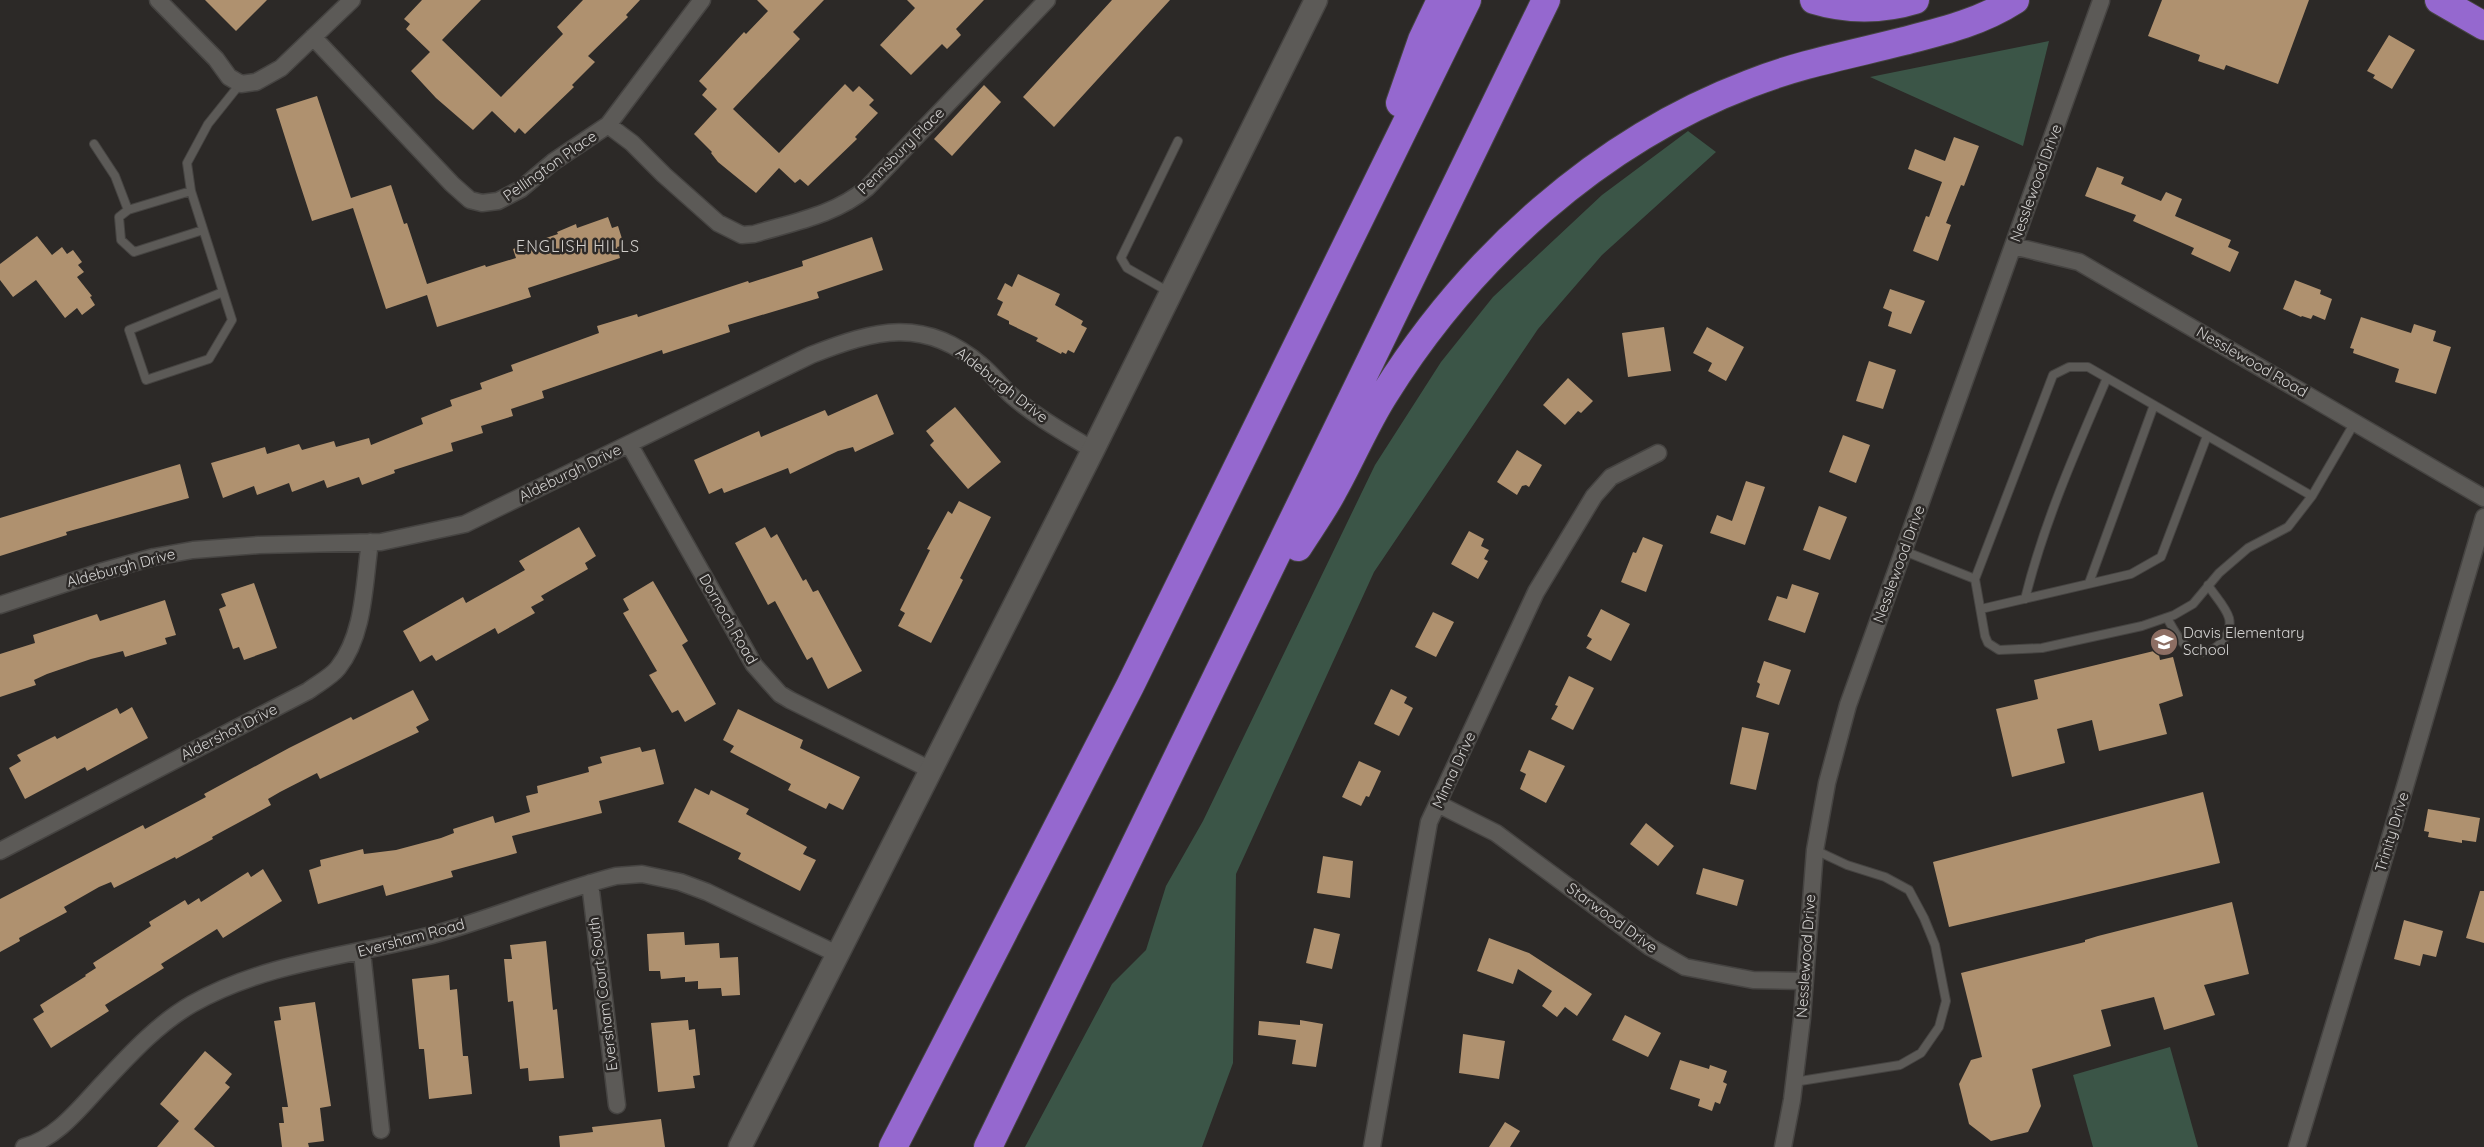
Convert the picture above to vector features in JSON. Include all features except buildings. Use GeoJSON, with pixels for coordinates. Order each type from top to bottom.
{"type":"FeatureCollection","features":[{"type":"Feature","properties":{"kind":"highway"},"geometry":{"type":"LineString","coordinates":[[1362,215],[1422,40],[1441,0]]}},
{"type":"Feature","properties":{"kind":"highway"},"geometry":{"type":"LineString","coordinates":[[893,1147],[1130,686],[1467,0]]}},
{"type":"Feature","properties":{"kind":"highway"},"geometry":{"type":"LineString","coordinates":[[988,1147],[1546,0]]}},
{"type":"Feature","properties":{"kind":"highway"},"geometry":{"type":"LineString","coordinates":[[1814,0],[1851,7],[1879,7],[1915,0]]}},
{"type":"Feature","properties":{"kind":"highway"},"geometry":{"type":"LineString","coordinates":[[1227,658],[1332,492],[1384,395],[1427,334],[1456,298],[1497,254],[1580,179],[1622,149],[1666,122],[1704,102],[1783,72],[1948,30],[1979,20],[2014,0]]}},
{"type":"Feature","properties":{"kind":"highway"},"geometry":{"type":"LineString","coordinates":[[2439,0],[2484,26]]}},
{"type":"Feature","properties":{"kind":"street"},"geometry":{"type":"LineString","coordinates":[[158,0],[216,59],[229,77],[240,84],[256,82],[281,68],[352,0]]}},
{"type":"Feature","properties":{"kind":"street","name":"Pellington Place"},"geometry":{"type":"LineString","coordinates":[[313,37],[452,184],[470,200],[482,203],[498,201],[521,189],[553,162],[608,125],[702,0]]}},
{"type":"Feature","properties":{"kind":"street","name":"Pennsbury Place"},"geometry":{"type":"LineString","coordinates":[[608,125],[632,143],[664,175],[718,223],[742,235],[763,232],[832,211],[861,193],[1047,0]]}},
{"type":"Feature","properties":{"kind":"street"},"geometry":{"type":"LineString","coordinates":[[740,1147],[1093,450],[1316,0]]}},
{"type":"Feature","properties":{"kind":"street","name":"Nesslewood Drive"},"geometry":{"type":"LineString","coordinates":[[1783,1147],[1794,1082],[1815,850],[1827,783],[1848,705],[2101,1]]}},
{"type":"Feature","properties":{"kind":"street","name":"Nesslewood Road"},"geometry":{"type":"LineString","coordinates":[[2013,246],[2078,262],[2484,498]]}},
{"type":"Feature","properties":{"kind":"street","name":"Aldeburgh Drive"},"geometry":{"type":"LineString","coordinates":[[0,604],[100,572],[154,557],[193,550],[259,545],[381,542],[465,524],[811,355],[854,338],[908,332],[929,334],[981,365],[1011,394],[1036,414],[1093,450]]}},
{"type":"Feature","properties":{"kind":"street","name":"Dornoch Road"},"geometry":{"type":"LineString","coordinates":[[629,444],[754,665],[780,694],[931,770]]}},
{"type":"Feature","properties":{"kind":"street","name":"Minna Drive"},"geometry":{"type":"LineString","coordinates":[[1372,1147],[1429,822],[1536,592],[1594,496],[1611,477],[1658,453]]}},
{"type":"Feature","properties":{"kind":"street","name":"Trinity Drive"},"geometry":{"type":"LineString","coordinates":[[2297,1147],[2484,517]]}},
{"type":"Feature","properties":{"kind":"street","name":"Aldershot Drive"},"geometry":{"type":"LineString","coordinates":[[0,851],[308,691],[338,668],[351,644],[358,623],[370,542]]}},
{"type":"Feature","properties":{"kind":"street","name":"Starwood Drive"},"geometry":{"type":"LineString","coordinates":[[1438,804],[1496,833],[1650,947],[1685,967],[1753,980],[1804,981]]}},
{"type":"Feature","properties":{"kind":"street","name":"Eversham Road"},"geometry":{"type":"LineString","coordinates":[[24,1147],[37,1144],[53,1133],[172,1016],[232,985],[291,964],[362,952],[433,934],[616,876],[642,874],[680,882],[707,892],[837,954]]}},
{"type":"Feature","properties":{"kind":"street","name":"Eversham Court South"},"geometry":{"type":"LineString","coordinates":[[590,883],[616,1105]]}},
{"type":"Feature","properties":{"kind":"street"},"geometry":{"type":"LineString","coordinates":[[362,952],[381,1130]]}},
{"type":"Feature","properties":{"kind":"lane"},"geometry":{"type":"LineString","coordinates":[[223,292],[130,330],[146,380],[209,359],[232,320],[191,191],[186,163],[208,124],[240,84]]}},
{"type":"Feature","properties":{"kind":"lane"},"geometry":{"type":"LineString","coordinates":[[1171,293],[1127,268],[1121,258],[1178,140]]}},
{"type":"Feature","properties":{"kind":"lane"},"geometry":{"type":"LineString","coordinates":[[94,144],[115,176],[128,210]]}},
{"type":"Feature","properties":{"kind":"lane"},"geometry":{"type":"LineString","coordinates":[[191,191],[128,210],[119,218],[120,240],[134,252],[203,230]]}},
{"type":"Feature","properties":{"kind":"lane"},"geometry":{"type":"LineString","coordinates":[[2312,496],[2088,367],[2069,367],[2053,375],[1975,579],[1984,636],[1988,643],[1999,650],[2042,648],[2142,626],[2167,618],[2192,604],[2248,548],[2288,527],[2312,496],[2355,422]]}},
{"type":"Feature","properties":{"kind":"lane"},"geometry":{"type":"LineString","coordinates":[[2025,599],[2032,568],[2065,477],[2107,378]]}},
{"type":"Feature","properties":{"kind":"lane"},"geometry":{"type":"LineString","coordinates":[[2089,584],[2154,405]]}},
{"type":"Feature","properties":{"kind":"lane"},"geometry":{"type":"LineString","coordinates":[[1981,609],[2131,574],[2162,557],[2207,436]]}},
{"type":"Feature","properties":{"kind":"lane"},"geometry":{"type":"LineString","coordinates":[[1904,551],[1975,579]]}},
{"type":"Feature","properties":{"kind":"lane"},"geometry":{"type":"LineString","coordinates":[[2167,618],[2181,641],[2190,650],[2204,652],[2221,644],[2230,630],[2228,615],[2208,586]]}},
{"type":"Feature","properties":{"kind":"lane"},"geometry":{"type":"LineString","coordinates":[[1794,1082],[1900,1065],[1921,1053],[1940,1027],[1946,1001],[1935,945],[1924,918],[1909,890],[1885,877],[1847,864],[1815,850]]}},
{"type":"Feature","properties":{"kind":"green space"},"geometry":{"type":"Polygon","coordinates":[[[2049,41],[2023,146],[1870,77],[2049,41]]]}},
{"type":"Feature","properties":{"kind":"green space"},"geometry":{"type":"Polygon","coordinates":[[[1688,131],[1716,152],[1602,255],[1538,329],[1374,572],[1236,874],[1233,1063],[1202,1147],[1025,1147],[1112,984],[1146,950],[1166,886],[1203,821],[1375,465],[1441,362],[1493,297],[1602,195],[1688,131]]]}},
{"type":"Feature","properties":{"kind":"green space"},"geometry":{"type":"Polygon","coordinates":[[[2170,1047],[2198,1147],[2093,1147],[2073,1075],[2170,1047]]]}},
{"type":"Feature","properties":{"kind":"place","name":"Davis Elementary School"},"geometry":{"type":"Point","coordinates":[2164,642]}},
{"type":"Feature","properties":{"kind":"district","name":"ENGLISH HILLS"},"geometry":{"type":"Point","coordinates":[578,246]}}]}
